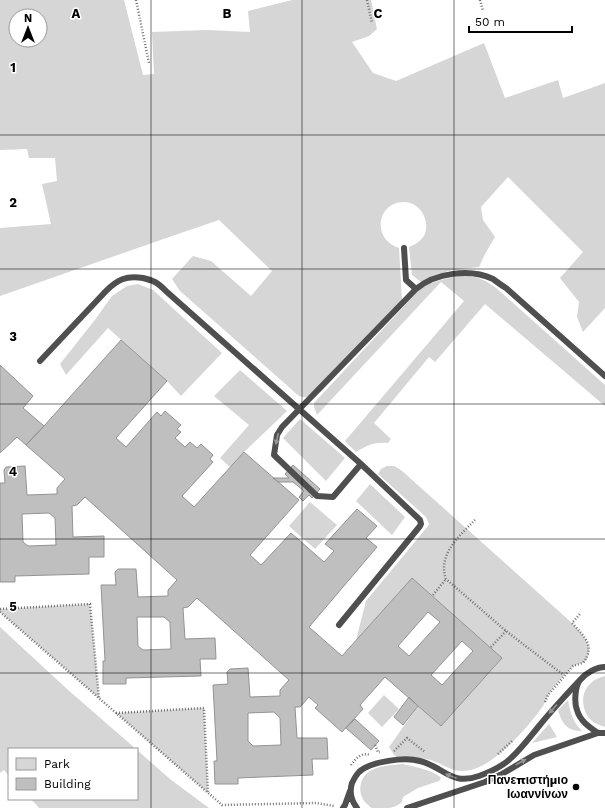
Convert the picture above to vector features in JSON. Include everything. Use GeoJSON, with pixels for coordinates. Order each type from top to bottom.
{"type":"FeatureCollection","features":[{"type":"Feature","properties":{"kind":"lane"},"geometry":{"type":"LineString","coordinates":[[404,248],[406,280],[416,289]]}},
{"type":"Feature","properties":{"kind":"lane"},"geometry":{"type":"LineString","coordinates":[[361,464],[333,497],[317,496],[274,455],[277,435],[282,427],[416,289],[423,283],[441,276],[467,273],[492,279],[506,288],[605,376]]}},
{"type":"Feature","properties":{"kind":"lane"},"geometry":{"type":"LineString","coordinates":[[40,361],[113,284],[124,278],[137,277],[159,285],[361,464],[420,520],[420,526],[339,624]]}},
{"type":"Feature","properties":{"kind":"lane"},"geometry":{"type":"LineString","coordinates":[[341,806],[345,805],[351,786],[358,773],[365,768],[387,762],[415,760],[431,765],[454,778],[468,779],[480,776],[496,768],[511,759],[579,681],[592,670],[605,667]]}},
{"type":"Feature","properties":{"kind":"lane"},"geometry":{"type":"LineString","coordinates":[[579,681],[575,699],[576,710],[581,719],[598,733]]}},
{"type":"Feature","properties":{"kind":"lane"},"geometry":{"type":"LineString","coordinates":[[407,808],[478,784],[502,774],[534,755],[598,733],[605,733]]}},
{"type":"Feature","properties":{"kind":"lane"},"geometry":{"type":"LineString","coordinates":[[351,786],[353,803],[357,808]]}},
{"type":"Feature","properties":{"kind":"path"},"geometry":{"type":"LineString","coordinates":[[136,0],[149,63]]}},
{"type":"Feature","properties":{"kind":"path"},"geometry":{"type":"LineString","coordinates":[[367,0],[372,22]]}},
{"type":"Feature","properties":{"kind":"path"},"geometry":{"type":"LineString","coordinates":[[480,0],[483,11]]}},
{"type":"Feature","properties":{"kind":"path"},"geometry":{"type":"LineString","coordinates":[[475,520],[462,532],[449,551],[444,561],[446,578],[506,631],[564,675]]}},
{"type":"Feature","properties":{"kind":"path"},"geometry":{"type":"LineString","coordinates":[[433,596],[446,578]]}},
{"type":"Feature","properties":{"kind":"path"},"geometry":{"type":"LineString","coordinates":[[0,609],[90,604],[99,698]]}},
{"type":"Feature","properties":{"kind":"path"},"geometry":{"type":"LineString","coordinates":[[0,612],[222,805],[316,803],[334,807],[341,806]]}},
{"type":"Feature","properties":{"kind":"path"},"geometry":{"type":"LineString","coordinates":[[544,705],[548,695],[564,675],[573,666],[583,663],[588,657],[589,647],[584,636],[572,623],[580,614]]}},
{"type":"Feature","properties":{"kind":"path"},"geometry":{"type":"LineString","coordinates":[[492,647],[506,631]]}},
{"type":"Feature","properties":{"kind":"path"},"geometry":{"type":"LineString","coordinates":[[116,713],[204,708],[208,793]]}},
{"type":"Feature","properties":{"kind":"path"},"geometry":{"type":"LineString","coordinates":[[390,755],[407,738],[430,756]]}},
{"type":"Feature","properties":{"kind":"path"},"geometry":{"type":"LineString","coordinates":[[495,757],[514,740]]}},
{"type":"Feature","properties":{"kind":"path"},"geometry":{"type":"LineString","coordinates":[[375,745],[378,752],[384,754]]}},
{"type":"Feature","properties":{"kind":"path"},"geometry":{"type":"LineString","coordinates":[[349,770],[351,764],[356,758],[367,754],[372,757],[378,752]]}},
{"type":"Feature","properties":{"kind":"green space"},"geometry":{"type":"Polygon","coordinates":[[[0,0],[124,0],[143,75],[154,74],[152,32],[207,30],[250,32],[248,11],[292,0],[371,0],[377,29],[369,36],[352,42],[373,73],[396,81],[484,43],[505,98],[558,80],[563,98],[605,83],[605,308],[583,332],[577,317],[579,302],[560,278],[583,252],[508,177],[481,207],[483,220],[495,237],[479,267],[448,271],[421,282],[412,275],[409,247],[419,242],[424,236],[426,231],[425,219],[420,209],[415,205],[404,202],[395,204],[388,208],[383,214],[381,229],[384,237],[390,243],[399,248],[402,300],[322,391],[310,396],[302,397],[299,396],[180,291],[172,279],[193,256],[211,261],[251,296],[272,271],[219,220],[0,296],[0,228],[51,224],[42,184],[57,181],[55,158],[29,158],[27,149],[0,150],[0,0]]]}},
{"type":"Feature","properties":{"kind":"green space"},"geometry":{"type":"Polygon","coordinates":[[[459,276],[478,278],[495,287],[605,385],[605,406],[485,304],[435,362],[429,357],[374,423],[391,439],[388,443],[371,444],[356,452],[345,441],[464,301],[441,282],[317,415],[314,403],[421,288],[444,279],[459,276]]]}},
{"type":"Feature","properties":{"kind":"green space"},"geometry":{"type":"Polygon","coordinates":[[[138,284],[153,290],[222,353],[181,396],[167,381],[108,328],[66,375],[60,364],[112,296],[127,286],[138,284]]]}},
{"type":"Feature","properties":{"kind":"green space"},"geometry":{"type":"Polygon","coordinates":[[[240,370],[287,411],[230,467],[220,458],[249,425],[214,396],[240,370]]]}},
{"type":"Feature","properties":{"kind":"green space"},"geometry":{"type":"Polygon","coordinates":[[[300,419],[345,458],[326,481],[283,438],[300,419]]]}},
{"type":"Feature","properties":{"kind":"green space"},"geometry":{"type":"Polygon","coordinates":[[[387,466],[394,466],[401,470],[572,623],[585,638],[589,647],[587,660],[576,665],[565,674],[548,695],[543,706],[521,733],[493,759],[484,765],[467,771],[451,769],[427,759],[398,758],[389,747],[418,706],[441,726],[502,658],[412,578],[356,640],[366,601],[429,524],[426,517],[378,474],[381,469],[387,466]]]}},
{"type":"Feature","properties":{"kind":"green space"},"geometry":{"type":"Polygon","coordinates":[[[370,484],[405,517],[392,535],[356,501],[370,484]]]}},
{"type":"Feature","properties":{"kind":"green space"},"geometry":{"type":"Polygon","coordinates":[[[310,502],[337,525],[315,549],[289,526],[310,502]]]}},
{"type":"Feature","properties":{"kind":"green space"},"geometry":{"type":"Polygon","coordinates":[[[90,604],[99,698],[0,612],[0,609],[90,604]]]}},
{"type":"Feature","properties":{"kind":"green space"},"geometry":{"type":"Polygon","coordinates":[[[0,627],[67,689],[135,748],[8,748],[8,775],[4,770],[0,773],[0,627]]]}},
{"type":"Feature","properties":{"kind":"green space"},"geometry":{"type":"Polygon","coordinates":[[[605,676],[605,727],[591,720],[585,711],[583,701],[587,687],[596,679],[605,676]]]}},
{"type":"Feature","properties":{"kind":"green space"},"geometry":{"type":"Polygon","coordinates":[[[384,695],[399,709],[382,727],[368,713],[384,695]]]}},
{"type":"Feature","properties":{"kind":"green space"},"geometry":{"type":"Polygon","coordinates":[[[568,700],[572,717],[582,731],[572,730],[563,723],[561,719],[558,710],[568,700]]]}},
{"type":"Feature","properties":{"kind":"green space"},"geometry":{"type":"Polygon","coordinates":[[[204,708],[208,793],[116,713],[204,708]]]}},
{"type":"Feature","properties":{"kind":"green space"},"geometry":{"type":"Polygon","coordinates":[[[549,724],[557,737],[532,743],[549,724]]]}},
{"type":"Feature","properties":{"kind":"green space"},"geometry":{"type":"Polygon","coordinates":[[[138,751],[170,779],[209,808],[39,808],[32,800],[138,800],[138,751]]]}},
{"type":"Feature","properties":{"kind":"green space"},"geometry":{"type":"Polygon","coordinates":[[[403,764],[429,771],[441,778],[439,781],[418,788],[403,797],[402,802],[395,807],[370,807],[361,795],[360,790],[364,776],[372,770],[380,767],[403,764]]]}},
{"type":"Feature","properties":{"kind":"building"},"geometry":{"type":"Polygon","coordinates":[[[121,340],[167,381],[116,438],[126,447],[157,412],[161,416],[165,411],[181,425],[177,429],[181,432],[175,438],[185,447],[190,442],[197,448],[201,444],[213,455],[210,459],[213,462],[182,496],[194,507],[244,452],[299,500],[250,555],[261,565],[291,533],[324,562],[334,551],[325,544],[357,509],[377,526],[366,538],[377,547],[309,627],[342,656],[412,578],[502,658],[441,726],[385,677],[360,705],[363,709],[342,732],[315,708],[318,705],[309,697],[300,707],[295,707],[297,738],[327,738],[328,759],[312,759],[313,775],[238,778],[238,784],[215,784],[214,761],[217,761],[213,685],[228,684],[227,672],[230,669],[248,668],[250,697],[280,696],[280,690],[289,680],[197,598],[188,607],[183,608],[185,639],[215,638],[216,659],[200,659],[201,676],[126,678],[126,684],[103,684],[103,661],[105,661],[101,585],[116,585],[115,572],[118,569],[136,569],[138,597],[168,596],[168,590],[177,580],[85,497],[77,505],[72,506],[73,537],[104,536],[104,557],[89,557],[89,574],[15,576],[15,582],[0,582],[0,483],[5,483],[4,470],[6,467],[25,466],[27,495],[57,494],[57,488],[65,479],[26,445],[121,340]],[[49,513],[22,514],[23,542],[28,546],[56,545],[55,518],[49,513]],[[428,612],[398,646],[409,656],[440,622],[428,612]],[[137,617],[138,646],[143,650],[171,649],[170,622],[164,617],[137,617]],[[462,641],[431,675],[442,685],[473,651],[462,641]],[[274,712],[248,713],[248,741],[253,746],[281,745],[280,718],[274,712]]]}},
{"type":"Feature","properties":{"kind":"building"},"geometry":{"type":"Polygon","coordinates":[[[0,365],[33,396],[23,408],[44,426],[26,445],[17,437],[0,453],[0,365]]]}},
{"type":"Feature","properties":{"kind":"building"},"geometry":{"type":"Polygon","coordinates":[[[293,465],[320,489],[312,498],[309,495],[303,501],[299,497],[304,491],[293,482],[278,482],[273,478],[289,478],[285,474],[293,465]]]}},
{"type":"Feature","properties":{"kind":"building"},"geometry":{"type":"Polygon","coordinates":[[[409,697],[418,706],[403,725],[394,717],[409,697]]]}},
{"type":"Feature","properties":{"kind":"building"},"geometry":{"type":"Polygon","coordinates":[[[355,719],[379,741],[371,750],[346,728],[355,719]]]}},
{"type":"Feature","properties":{"kind":"place","name":"Πανεπιστήμιο Ιωαννίνων"},"geometry":{"type":"Point","coordinates":[576,787]}}]}
